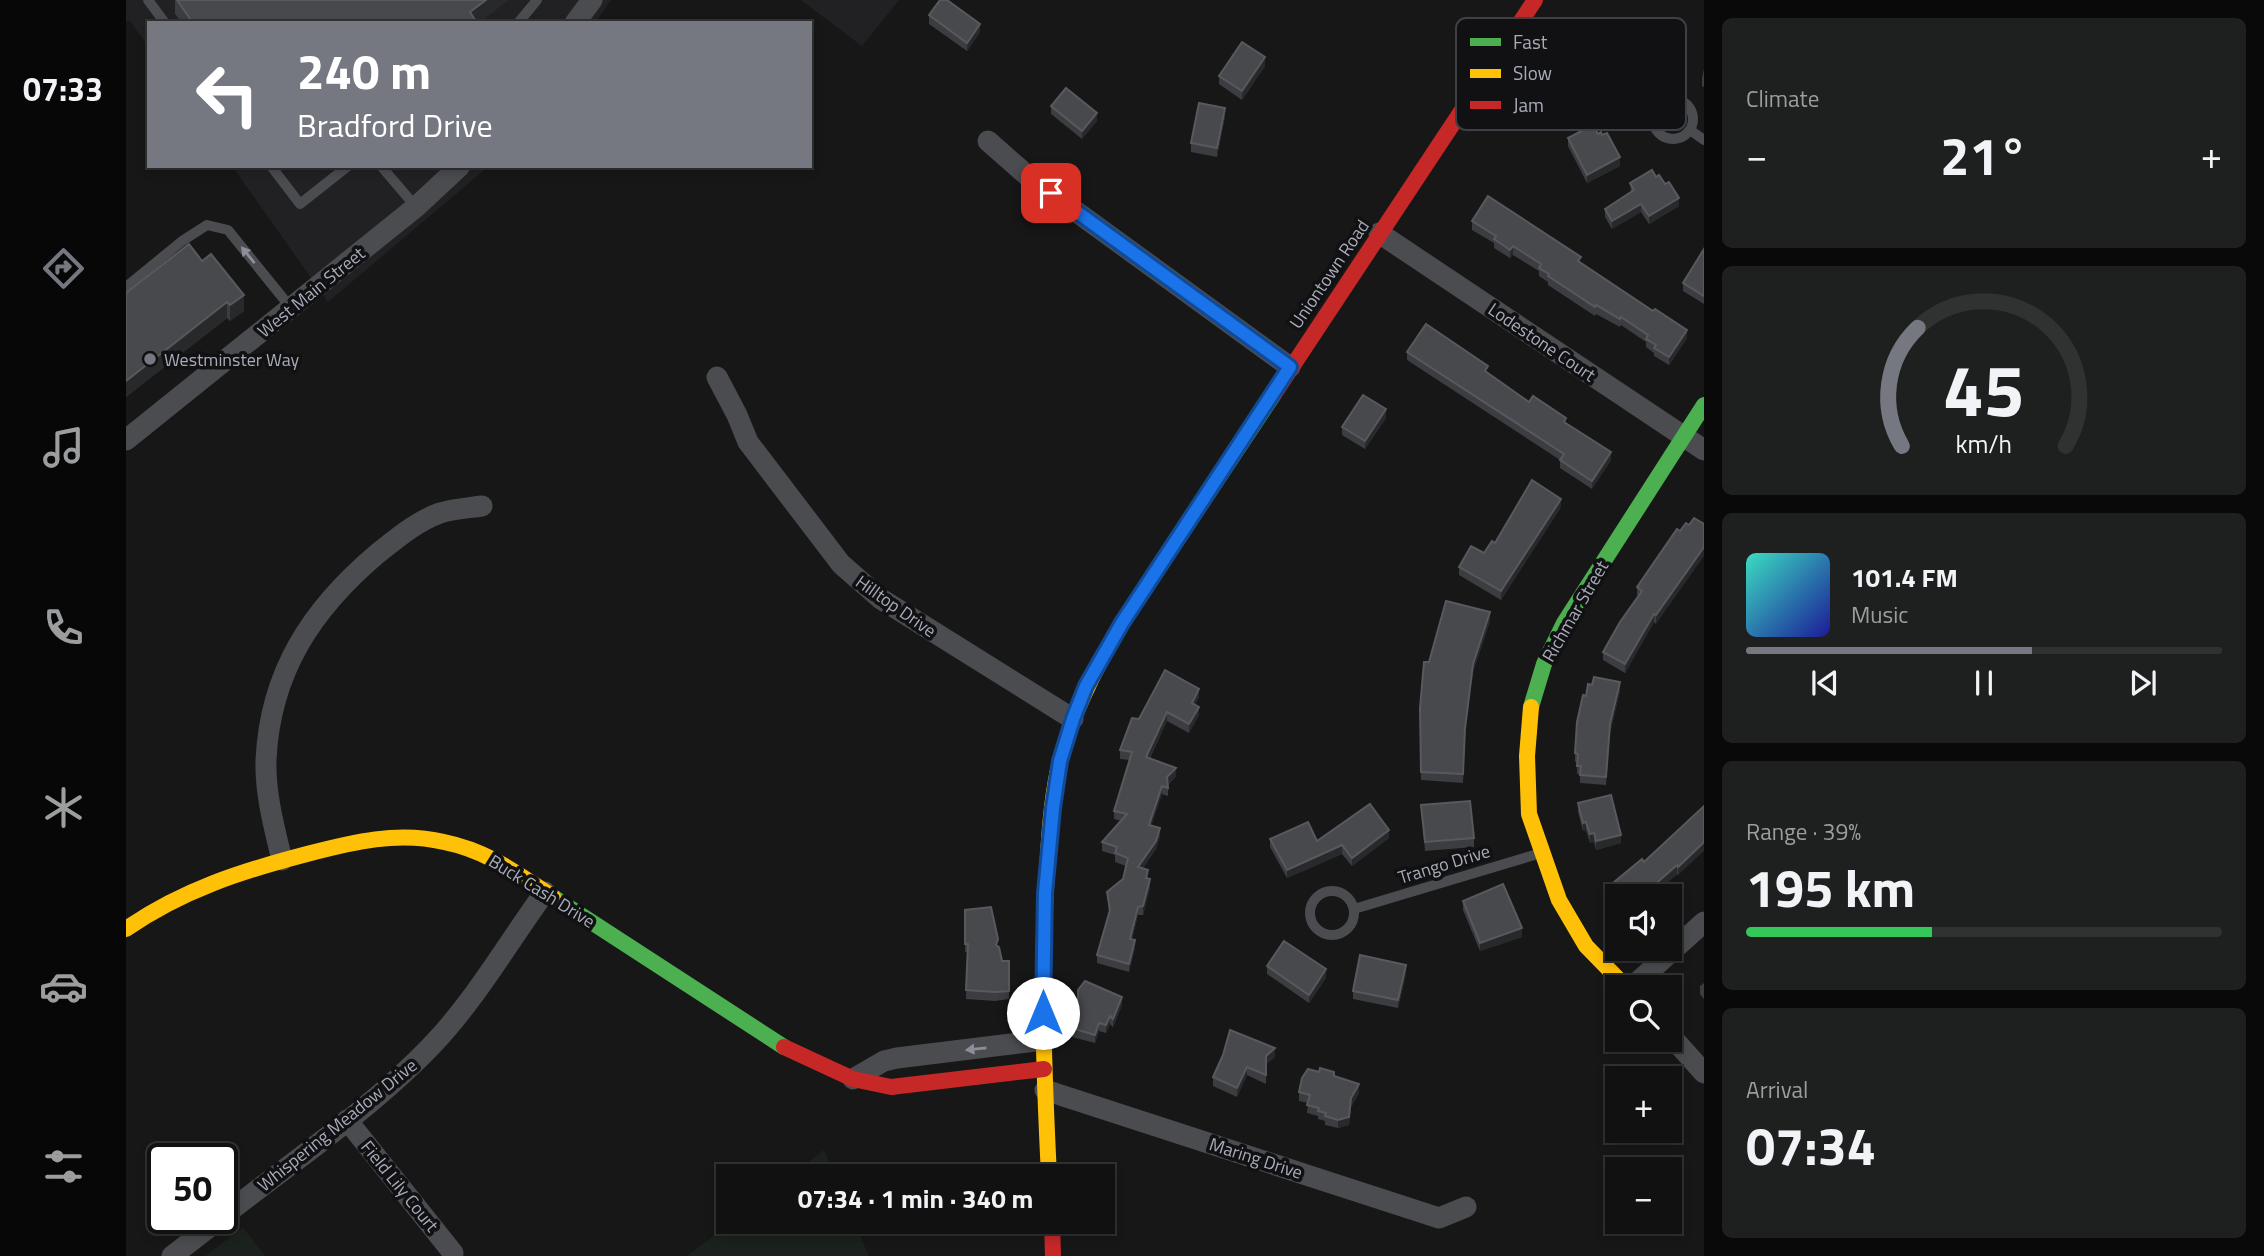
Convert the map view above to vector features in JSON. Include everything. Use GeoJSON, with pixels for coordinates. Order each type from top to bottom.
{"type":"FeatureCollection","features":[{"type":"Feature","properties":{"kind":"street"},"geometry":{"type":"LineString","coordinates":[[576,21],[592,0]]}},
{"type":"Feature","properties":{"kind":"street","name":"Uniontown Road"},"geometry":{"type":"LineString","coordinates":[[1523,18],[1535,0]]}},
{"type":"Feature","properties":{"kind":"street","name":"Uniontown Road"},"geometry":{"type":"LineString","coordinates":[[1048,1164],[1044,1079],[1043,959],[1049,849],[1060,761],[1073,719],[1086,686],[1122,623],[1456,118]]}},
{"type":"Feature","properties":{"kind":"street"},"geometry":{"type":"LineString","coordinates":[[988,141],[1030,177],[1290,367]]}},
{"type":"Feature","properties":{"kind":"street","name":"West Main Street"},"geometry":{"type":"LineString","coordinates":[[126,440],[416,207],[458,168]]}},
{"type":"Feature","properties":{"kind":"street","name":"Lodestone Court"},"geometry":{"type":"LineString","coordinates":[[1379,233],[1704,450]]}},
{"type":"Feature","properties":{"kind":"street","name":"Hilltop Drive"},"geometry":{"type":"LineString","coordinates":[[717,377],[748,442],[841,564],[881,599],[1073,719]]}},
{"type":"Feature","properties":{"kind":"street","name":"Richmar Street"},"geometry":{"type":"LineString","coordinates":[[1614,975],[1586,946],[1559,900],[1530,814],[1527,756],[1531,706],[1544,664],[1584,590],[1704,405]]}},
{"type":"Feature","properties":{"kind":"street"},"geometry":{"type":"LineString","coordinates":[[282,860],[268,791],[268,736],[281,685],[303,636],[341,586],[394,540],[440,513],[482,506]]}},
{"type":"Feature","properties":{"kind":"street","name":"Buck Cash Drive"},"geometry":{"type":"LineString","coordinates":[[126,929],[185,892],[217,878],[282,860],[348,843],[382,838],[413,837],[444,841],[492,857],[776,1043],[853,1079],[891,1087],[1044,1079]]}},
{"type":"Feature","properties":{"kind":"street","name":"Whispering Meadow Drive"},"geometry":{"type":"LineString","coordinates":[[238,1205],[347,1120],[409,1068],[436,1041],[460,1013],[545,892]]}},
{"type":"Feature","properties":{"kind":"street"},"geometry":{"type":"LineString","coordinates":[[1645,975],[1704,922]]}},
{"type":"Feature","properties":{"kind":"street"},"geometry":{"type":"LineString","coordinates":[[853,1079],[884,1061],[897,1058],[1044,1040]]}},
{"type":"Feature","properties":{"kind":"street"},"geometry":{"type":"LineString","coordinates":[[1682,1048],[1704,1073]]}},
{"type":"Feature","properties":{"kind":"street","name":"Maring Drive"},"geometry":{"type":"LineString","coordinates":[[1044,1079],[1439,1218],[1466,1207]]}},
{"type":"Feature","properties":{"kind":"street","name":"Field Lily Court"},"geometry":{"type":"LineString","coordinates":[[347,1120],[453,1253]]}},
{"type":"Feature","properties":{"kind":"street","name":"Whispering Meadow Drive"},"geometry":{"type":"LineString","coordinates":[[172,1256],[200,1234]]}},
{"type":"Feature","properties":{"kind":"street"},"geometry":{"type":"LineString","coordinates":[[1052,1234],[1053,1256]]}},
{"type":"Feature","properties":{"kind":"lane"},"geometry":{"type":"LineString","coordinates":[[148,0],[164,21]]}},
{"type":"Feature","properties":{"kind":"lane"},"geometry":{"type":"LineString","coordinates":[[520,21],[537,0]]}},
{"type":"Feature","properties":{"kind":"lane"},"geometry":{"type":"LineString","coordinates":[[1690,130],[1704,140]]}},
{"type":"Feature","properties":{"kind":"lane"},"geometry":{"type":"LineString","coordinates":[[273,168],[300,204],[345,168]]}},
{"type":"Feature","properties":{"kind":"lane"},"geometry":{"type":"LineString","coordinates":[[383,168],[416,207]]}},
{"type":"Feature","properties":{"kind":"lane"},"geometry":{"type":"LineString","coordinates":[[126,286],[182,241],[207,225],[228,230],[291,308]]}},
{"type":"Feature","properties":{"kind":"lane","name":"Trango Drive"},"geometry":{"type":"LineString","coordinates":[[1354,909],[1544,853]]}},
{"type":"Feature","properties":{"kind":"lane"},"geometry":{"type":"LineString","coordinates":[[1326,892],[1341,893],[1347,897],[1354,909],[1351,923],[1341,933],[1334,935],[1320,932],[1311,920],[1311,906],[1326,892]]}},
{"type":"Feature","properties":{"kind":"shaded area"},"geometry":{"type":"Polygon","coordinates":[[[126,0],[611,0],[596,21],[147,21],[147,45],[130,21],[126,21],[126,0]]]}},
{"type":"Feature","properties":{"kind":"shaded area"},"geometry":{"type":"Polygon","coordinates":[[[801,0],[899,0],[862,46],[801,0]]]}},
{"type":"Feature","properties":{"kind":"shaded area"},"geometry":{"type":"Polygon","coordinates":[[[233,168],[487,168],[328,302],[233,168]]]}},
{"type":"Feature","properties":{"kind":"shaded area"},"geometry":{"type":"Polygon","coordinates":[[[824,1150],[830,1164],[806,1164],[824,1150]]]}},
{"type":"Feature","properties":{"kind":"shaded area"},"geometry":{"type":"Polygon","coordinates":[[[243,1227],[265,1256],[205,1256],[234,1234],[238,1234],[243,1227]]]}},
{"type":"Feature","properties":{"kind":"shaded area"},"geometry":{"type":"Polygon","coordinates":[[[716,1234],[859,1234],[869,1256],[687,1256],[716,1234]]]}},
{"type":"Feature","properties":{"kind":"building"},"geometry":{"type":"Polygon","coordinates":[[[177,0],[486,0],[470,12],[476,21],[192,21],[177,0]]]}},
{"type":"Feature","properties":{"kind":"building"},"geometry":{"type":"Polygon","coordinates":[[[940,0],[947,0],[980,24],[967,43],[929,15],[940,0]]]}},
{"type":"Feature","properties":{"kind":"building"},"geometry":{"type":"Polygon","coordinates":[[[1242,42],[1265,57],[1242,91],[1219,76],[1242,42]]]}},
{"type":"Feature","properties":{"kind":"building"},"geometry":{"type":"Polygon","coordinates":[[[1066,88],[1097,113],[1082,131],[1051,106],[1066,88]]]}},
{"type":"Feature","properties":{"kind":"building"},"geometry":{"type":"Polygon","coordinates":[[[1199,103],[1225,108],[1217,148],[1191,143],[1199,103]]]}},
{"type":"Feature","properties":{"kind":"building"},"geometry":{"type":"Polygon","coordinates":[[[1583,130],[1596,130],[1602,135],[1607,133],[1620,157],[1587,175],[1568,138],[1583,130]]]}},
{"type":"Feature","properties":{"kind":"building"},"geometry":{"type":"Polygon","coordinates":[[[1652,170],[1665,184],[1669,182],[1679,198],[1649,216],[1641,204],[1612,221],[1605,209],[1634,190],[1630,183],[1652,170]]]}},
{"type":"Feature","properties":{"kind":"building"},"geometry":{"type":"Polygon","coordinates":[[[1488,196],[1581,257],[1578,261],[1653,311],[1655,309],[1687,330],[1669,357],[1654,348],[1656,345],[1646,339],[1648,335],[1621,317],[1620,319],[1596,305],[1595,307],[1548,276],[1549,274],[1539,268],[1541,264],[1513,246],[1510,250],[1494,239],[1496,236],[1472,221],[1488,196]]]}},
{"type":"Feature","properties":{"kind":"building","name":"Westminster Way"},"geometry":{"type":"Polygon","coordinates":[[[189,244],[202,261],[211,254],[244,295],[230,305],[227,302],[126,381],[126,293],[189,244]]]}},
{"type":"Feature","properties":{"kind":"building"},"geometry":{"type":"Polygon","coordinates":[[[1704,249],[1704,296],[1683,283],[1704,249]]]}},
{"type":"Feature","properties":{"kind":"building"},"geometry":{"type":"Polygon","coordinates":[[[1426,324],[1488,366],[1485,371],[1529,402],[1533,396],[1566,418],[1564,422],[1611,452],[1592,481],[1560,460],[1564,454],[1407,352],[1426,324]]]}},
{"type":"Feature","properties":{"kind":"building"},"geometry":{"type":"Polygon","coordinates":[[[1363,395],[1386,409],[1365,441],[1342,427],[1363,395]]]}},
{"type":"Feature","properties":{"kind":"building"},"geometry":{"type":"Polygon","coordinates":[[[1532,480],[1561,499],[1501,591],[1459,567],[1471,546],[1484,553],[1492,541],[1495,543],[1532,480]]]}},
{"type":"Feature","properties":{"kind":"building"},"geometry":{"type":"Polygon","coordinates":[[[1694,518],[1704,524],[1704,547],[1656,615],[1654,614],[1625,664],[1603,652],[1642,591],[1637,587],[1677,529],[1680,531],[1694,518]]]}},
{"type":"Feature","properties":{"kind":"building"},"geometry":{"type":"Polygon","coordinates":[[[1446,601],[1490,612],[1473,664],[1465,728],[1463,774],[1421,772],[1420,708],[1424,662],[1429,662],[1446,601]]]}},
{"type":"Feature","properties":{"kind":"building"},"geometry":{"type":"Polygon","coordinates":[[[1165,670],[1199,689],[1192,703],[1199,707],[1189,724],[1167,712],[1146,757],[1176,768],[1167,777],[1168,788],[1162,786],[1149,825],[1160,828],[1156,841],[1138,867],[1148,870],[1146,878],[1150,879],[1143,906],[1138,907],[1130,939],[1135,940],[1129,964],[1097,955],[1110,910],[1107,892],[1123,879],[1128,858],[1115,853],[1117,847],[1102,842],[1127,814],[1114,811],[1132,752],[1120,750],[1132,718],[1139,719],[1165,670]]]}},
{"type":"Feature","properties":{"kind":"building"},"geometry":{"type":"Polygon","coordinates":[[[1594,677],[1620,682],[1610,724],[1606,777],[1580,775],[1581,766],[1577,766],[1578,754],[1575,753],[1577,722],[1583,695],[1586,696],[1588,684],[1592,685],[1594,677]]]}},
{"type":"Feature","properties":{"kind":"building"},"geometry":{"type":"Polygon","coordinates":[[[1611,795],[1621,835],[1596,841],[1594,833],[1590,834],[1586,822],[1583,823],[1578,803],[1611,795]]]}},
{"type":"Feature","properties":{"kind":"building"},"geometry":{"type":"Polygon","coordinates":[[[1470,801],[1474,838],[1425,842],[1421,805],[1470,801]]]}},
{"type":"Feature","properties":{"kind":"building"},"geometry":{"type":"Polygon","coordinates":[[[1370,804],[1389,830],[1352,858],[1342,845],[1287,870],[1270,839],[1308,822],[1317,841],[1370,804]]]}},
{"type":"Feature","properties":{"kind":"building"},"geometry":{"type":"Polygon","coordinates":[[[1704,806],[1704,842],[1678,867],[1677,865],[1655,884],[1613,883],[1642,859],[1644,862],[1704,806]]]}},
{"type":"Feature","properties":{"kind":"building"},"geometry":{"type":"Polygon","coordinates":[[[1503,884],[1522,928],[1480,943],[1463,901],[1503,884]]]}},
{"type":"Feature","properties":{"kind":"building"},"geometry":{"type":"Polygon","coordinates":[[[991,907],[998,939],[996,945],[999,947],[1002,961],[1009,961],[1009,991],[966,990],[968,944],[965,944],[965,910],[991,907]]]}},
{"type":"Feature","properties":{"kind":"building"},"geometry":{"type":"Polygon","coordinates":[[[1284,941],[1326,969],[1309,995],[1267,966],[1284,941]]]}},
{"type":"Feature","properties":{"kind":"building"},"geometry":{"type":"Polygon","coordinates":[[[1360,955],[1406,965],[1398,1000],[1353,991],[1360,955]]]}},
{"type":"Feature","properties":{"kind":"building"},"geometry":{"type":"Polygon","coordinates":[[[1085,981],[1122,997],[1113,1019],[1110,1016],[1106,1025],[1099,1023],[1095,1035],[1068,1027],[1067,1019],[1078,1002],[1078,990],[1085,981]]]}},
{"type":"Feature","properties":{"kind":"building"},"geometry":{"type":"Polygon","coordinates":[[[1230,1030],[1275,1048],[1266,1056],[1266,1075],[1247,1067],[1237,1088],[1213,1077],[1230,1030]]]}},
{"type":"Feature","properties":{"kind":"building"},"geometry":{"type":"Polygon","coordinates":[[[1320,1068],[1359,1084],[1351,1098],[1349,1117],[1338,1120],[1325,1116],[1326,1113],[1318,1111],[1319,1108],[1307,1105],[1310,1095],[1299,1092],[1302,1078],[1308,1069],[1319,1072],[1320,1068]]]}},
{"type":"Feature","properties":{"kind":"traffic: fast"},"geometry":{"type":"LineString","coordinates":[[1108,647],[1274,394]]}},
{"type":"Feature","properties":{"kind":"traffic: fast"},"geometry":{"type":"LineString","coordinates":[[1531,707],[1544,664],[1564,623],[1704,405]]}},
{"type":"Feature","properties":{"kind":"traffic: fast"},"geometry":{"type":"LineString","coordinates":[[553,897],[784,1047]]}},
{"type":"Feature","properties":{"kind":"traffic: slow"},"geometry":{"type":"LineString","coordinates":[[1048,1164],[1043,985],[1052,808],[1058,770],[1072,722],[1108,647]]}},
{"type":"Feature","properties":{"kind":"traffic: slow"},"geometry":{"type":"LineString","coordinates":[[1531,707],[1527,756],[1529,814],[1559,900],[1586,946],[1614,975]]}},
{"type":"Feature","properties":{"kind":"traffic: slow"},"geometry":{"type":"LineString","coordinates":[[126,929],[169,903],[213,883],[283,861],[376,839],[427,839],[460,846],[501,864],[553,897]]}},
{"type":"Feature","properties":{"kind":"traffic: jam"},"geometry":{"type":"LineString","coordinates":[[1523,18],[1535,0]]}},
{"type":"Feature","properties":{"kind":"traffic: jam"},"geometry":{"type":"LineString","coordinates":[[1274,394],[1456,119]]}},
{"type":"Feature","properties":{"kind":"traffic: jam"},"geometry":{"type":"LineString","coordinates":[[784,1047],[853,1079],[891,1087],[1044,1069]]}},
{"type":"Feature","properties":{"kind":"traffic: jam"},"geometry":{"type":"LineString","coordinates":[[1052,1234],[1053,1256]]}},
{"type":"Feature","properties":{"kind":"place","name":"Westminster Way"},"geometry":{"type":"Point","coordinates":[150,359]}},
{"type":"Feature","properties":{"kind":"route"},"geometry":{"type":"LineString","coordinates":[[1043,1013],[1045,893],[1053,808],[1060,761],[1073,719],[1086,686],[1122,623],[1290,367],[1051,193]]}}]}
